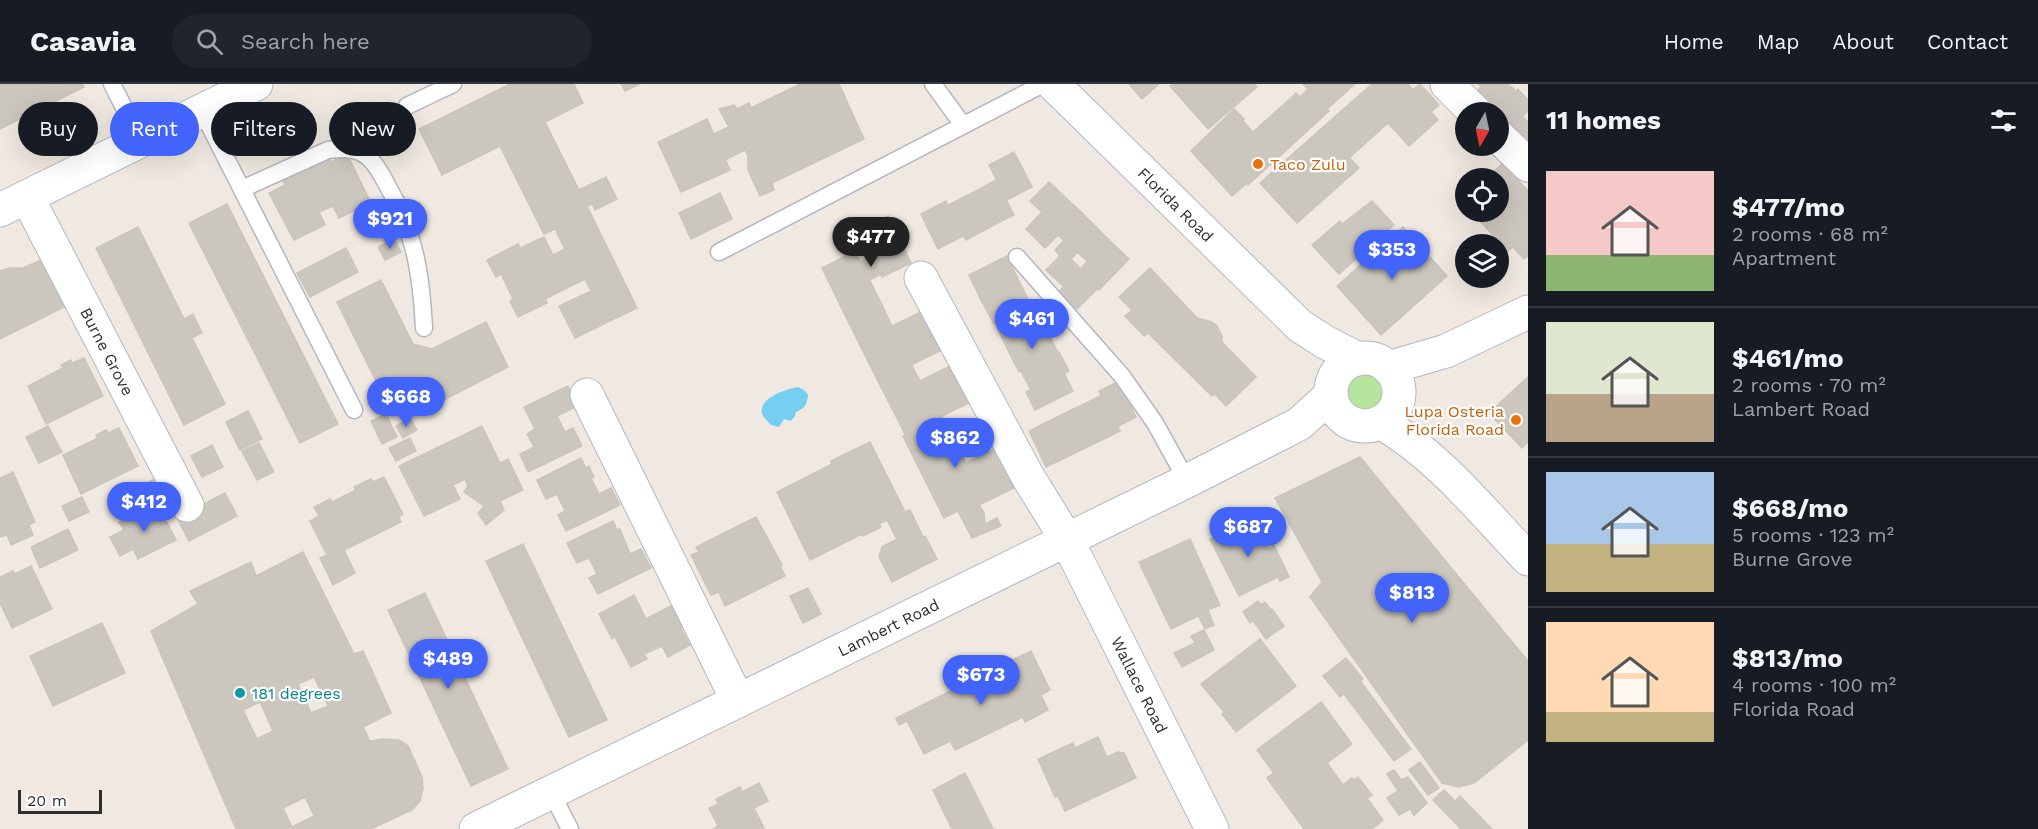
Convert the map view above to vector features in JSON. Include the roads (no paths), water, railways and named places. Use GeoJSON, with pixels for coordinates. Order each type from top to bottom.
{"type":"FeatureCollection","features":[{"type":"Feature","properties":{"kind":"street"},"geometry":{"type":"LineString","coordinates":[[199,112],[256,84]]}},
{"type":"Feature","properties":{"kind":"street","name":"Florida Road"},"geometry":{"type":"LineString","coordinates":[[1053,84],[1300,326],[1325,342],[1384,389],[1401,434],[1428,455],[1528,559]]}},
{"type":"Feature","properties":{"kind":"street"},"geometry":{"type":"LineString","coordinates":[[1447,84],[1465,102]]}},
{"type":"Feature","properties":{"kind":"street"},"geometry":{"type":"LineString","coordinates":[[1509,147],[1528,165]]}},
{"type":"Feature","properties":{"kind":"street"},"geometry":{"type":"LineString","coordinates":[[13,204],[111,156]]}},
{"type":"Feature","properties":{"kind":"street","name":"Burne Grove"},"geometry":{"type":"LineString","coordinates":[[13,204],[187,505]]}},
{"type":"Feature","properties":{"kind":"street","name":"Wallace Road"},"geometry":{"type":"LineString","coordinates":[[921,278],[1028,477],[1067,540],[1212,829]]}},
{"type":"Feature","properties":{"kind":"street"},"geometry":{"type":"LineString","coordinates":[[1335,399],[1356,424],[1372,425],[1384,389],[1446,351],[1528,312]]}},
{"type":"Feature","properties":{"kind":"street","name":"Florida Road"},"geometry":{"type":"LineString","coordinates":[[1300,326],[1335,399]]}},
{"type":"Feature","properties":{"kind":"street","name":"Lambert Road"},"geometry":{"type":"LineString","coordinates":[[476,829],[1187,482],[1299,424],[1335,399],[1338,372],[1343,366],[1384,389]]}},
{"type":"Feature","properties":{"kind":"street"},"geometry":{"type":"LineString","coordinates":[[587,395],[738,701]]}},
{"type":"Feature","properties":{"kind":"lane"},"geometry":{"type":"LineString","coordinates":[[112,84],[121,102]]}},
{"type":"Feature","properties":{"kind":"lane"},"geometry":{"type":"LineString","coordinates":[[415,102],[453,84]]}},
{"type":"Feature","properties":{"kind":"lane"},"geometry":{"type":"LineString","coordinates":[[933,84],[963,125]]}},
{"type":"Feature","properties":{"kind":"lane"},"geometry":{"type":"LineString","coordinates":[[719,252],[1043,84]]}},
{"type":"Feature","properties":{"kind":"lane"},"geometry":{"type":"LineString","coordinates":[[202,111],[354,410]]}},
{"type":"Feature","properties":{"kind":"lane"},"geometry":{"type":"LineString","coordinates":[[242,189],[328,150],[344,148],[361,152],[375,163],[402,209],[418,262],[424,328]]}},
{"type":"Feature","properties":{"kind":"lane"},"geometry":{"type":"LineString","coordinates":[[1017,257],[1122,376],[1155,423],[1187,482]]}},
{"type":"Feature","properties":{"kind":"lane"},"geometry":{"type":"LineString","coordinates":[[551,792],[570,829]]}},
{"type":"Feature","properties":{"kind":"water"},"geometry":{"type":"Polygon","coordinates":[[[798,387],[808,395],[805,406],[796,412],[791,421],[784,419],[779,427],[771,425],[762,414],[764,403],[780,392],[798,387]]]}},
{"type":"Feature","properties":{"kind":"place","name":"Taco Zulu"},"geometry":{"type":"Point","coordinates":[1258,164]}},
{"type":"Feature","properties":{"kind":"place","name":"Lupa Osteria Florida Road"},"geometry":{"type":"Point","coordinates":[1516,420]}},
{"type":"Feature","properties":{"kind":"place","name":"181 degrees"},"geometry":{"type":"Point","coordinates":[240,693]}}]}
